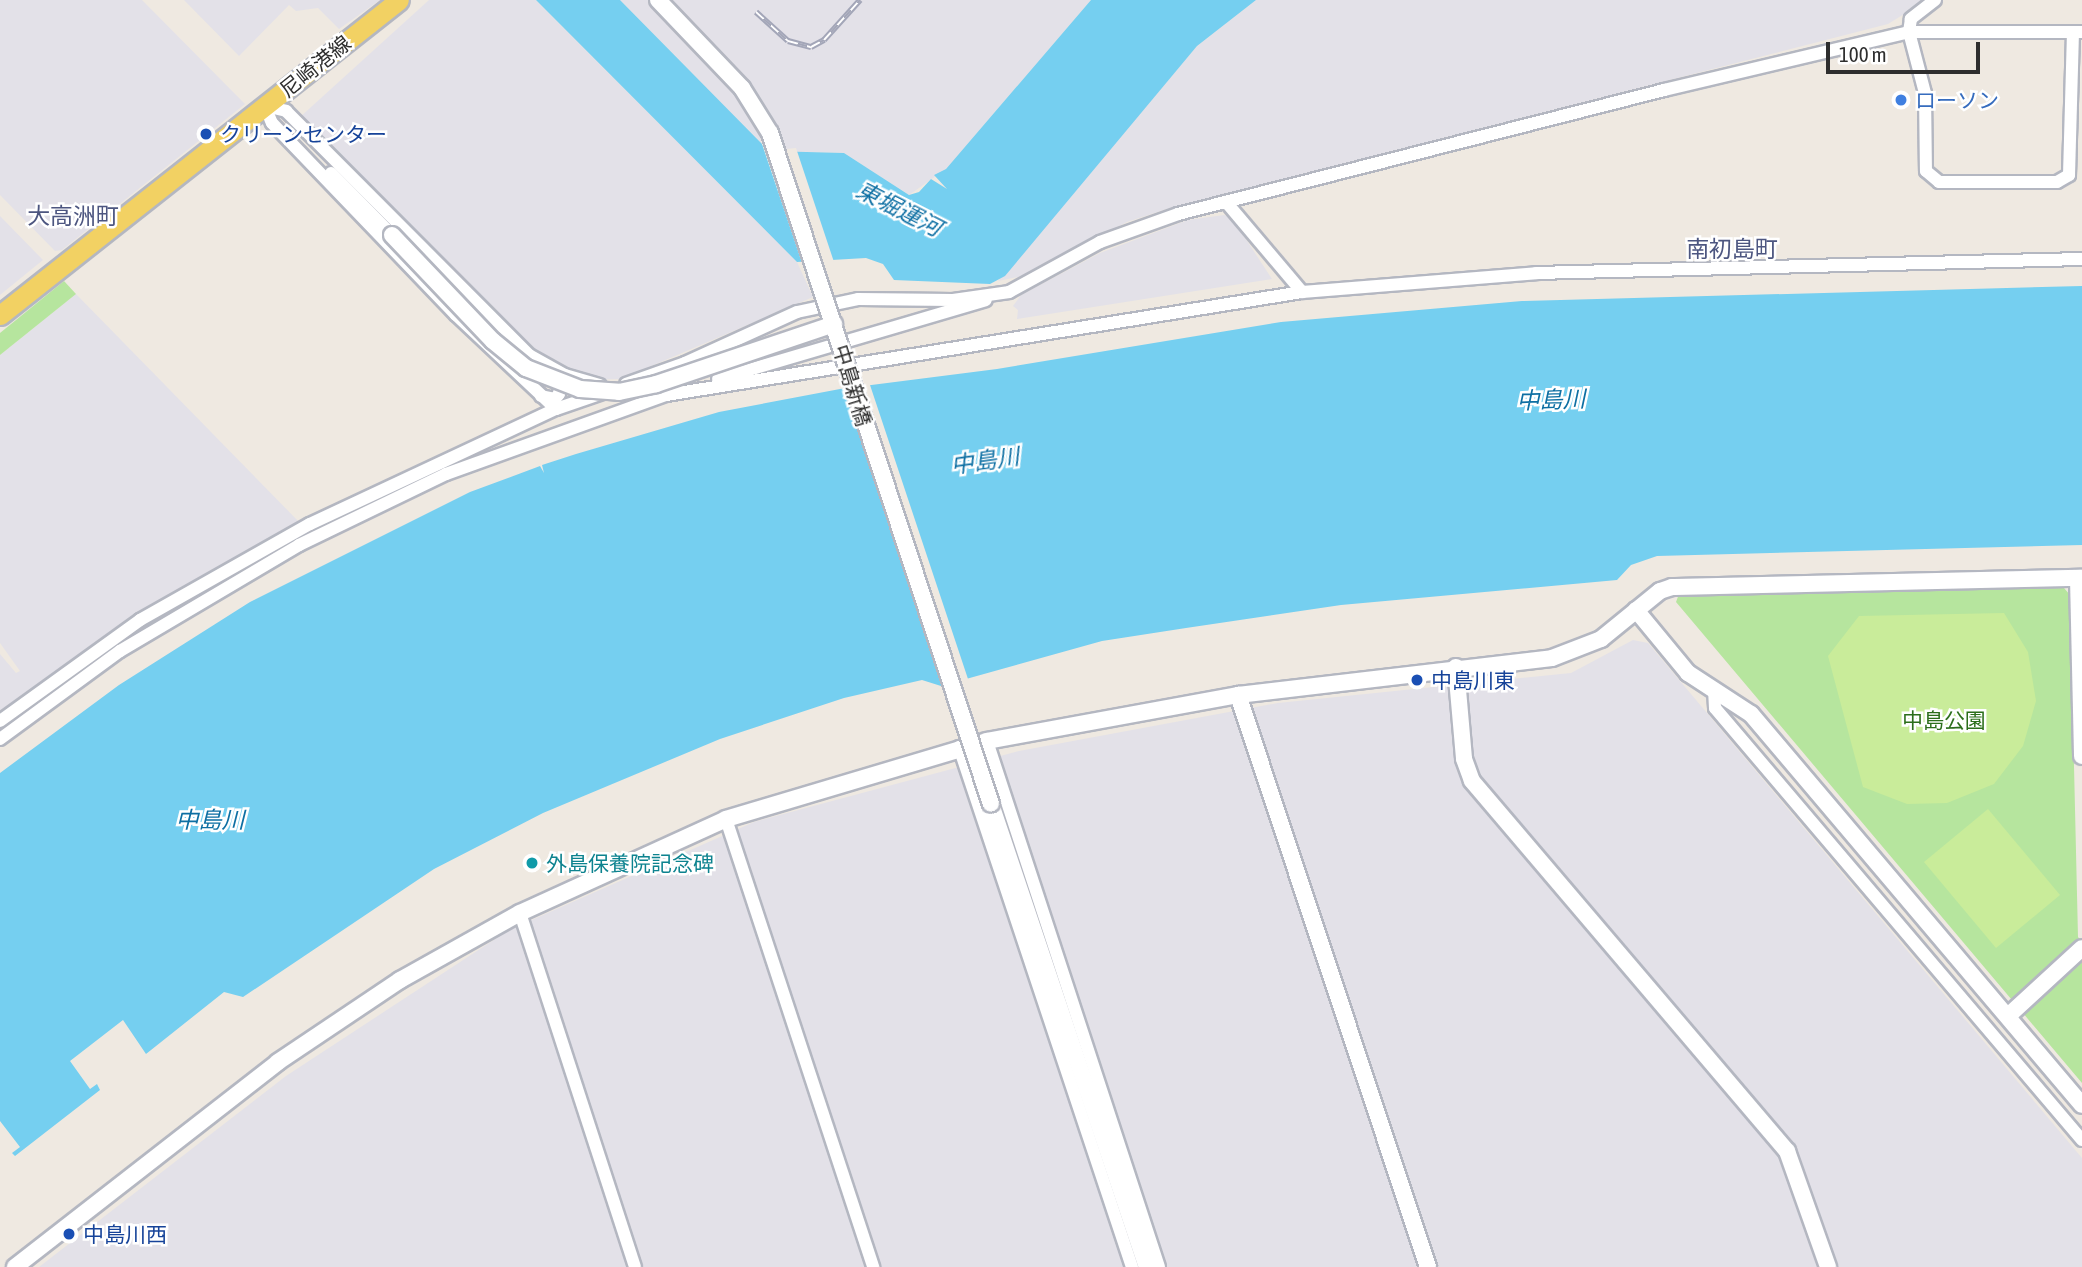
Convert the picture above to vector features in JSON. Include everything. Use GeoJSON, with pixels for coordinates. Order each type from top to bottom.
{"type":"FeatureCollection","features":[{"type":"Feature","properties":{"kind":"main road","name":"尼崎港線"},"geometry":{"type":"LineString","coordinates":[[0,314],[399,0]]}},
{"type":"Feature","properties":{"kind":"street","name":"中島新橋"},"geometry":{"type":"LineString","coordinates":[[657,0],[742,88],[770,133],[1147,1267]]}},
{"type":"Feature","properties":{"kind":"street"},"geometry":{"type":"LineString","coordinates":[[0,738],[120,651],[299,545],[446,474],[666,395],[1009,292],[1122,233],[1226,202],[1909,32],[2078,32],[2071,168],[2057,182],[1931,179],[1926,171],[1925,93],[1909,32],[1911,19],[1935,0]]}},
{"type":"Feature","properties":{"kind":"street"},"geometry":{"type":"LineString","coordinates":[[265,106],[501,348],[526,368],[580,389],[619,391],[656,384],[834,324]]}},
{"type":"Feature","properties":{"kind":"street"},"geometry":{"type":"LineString","coordinates":[[265,106],[286,111],[487,317],[548,367],[561,383],[555,399],[544,397],[524,383]]}},
{"type":"Feature","properties":{"kind":"street"},"geometry":{"type":"LineString","coordinates":[[265,106],[272,123],[524,383],[556,409]]}},
{"type":"Feature","properties":{"kind":"street"},"geometry":{"type":"LineString","coordinates":[[1226,202],[1302,292]]}},
{"type":"Feature","properties":{"kind":"street"},"geometry":{"type":"LineString","coordinates":[[666,395],[1302,292],[1536,273],[2082,259]]}},
{"type":"Feature","properties":{"kind":"street"},"geometry":{"type":"LineString","coordinates":[[0,721],[140,620],[286,538],[556,409],[624,385],[823,305],[858,299],[953,300],[1009,292]]}},
{"type":"Feature","properties":{"kind":"street"},"geometry":{"type":"LineString","coordinates":[[548,367],[594,384],[624,385]]}},
{"type":"Feature","properties":{"kind":"street"},"geometry":{"type":"LineString","coordinates":[[16,1267],[278,1062],[400,980],[520,913],[726,819],[959,747],[1238,695],[1571,653],[1601,639],[1660,591],[1686,585],[2080,578],[2082,756]]}},
{"type":"Feature","properties":{"kind":"street"},"geometry":{"type":"LineString","coordinates":[[1636,610],[1688,673],[1751,715],[2082,1105]]}},
{"type":"Feature","properties":{"kind":"street"},"geometry":{"type":"LineString","coordinates":[[1456,667],[1464,760],[1472,782],[1787,1151],[1828,1267]]}},
{"type":"Feature","properties":{"kind":"street"},"geometry":{"type":"LineString","coordinates":[[1714,689],[1715,708],[2082,1140]]}},
{"type":"Feature","properties":{"kind":"street"},"geometry":{"type":"LineString","coordinates":[[1238,695],[1428,1267]]}},
{"type":"Feature","properties":{"kind":"street"},"geometry":{"type":"LineString","coordinates":[[987,741],[1159,1267]]}},
{"type":"Feature","properties":{"kind":"street"},"geometry":{"type":"LineString","coordinates":[[959,747],[1132,1267]]}},
{"type":"Feature","properties":{"kind":"street"},"geometry":{"type":"LineString","coordinates":[[726,819],[873,1267]]}},
{"type":"Feature","properties":{"kind":"street"},"geometry":{"type":"LineString","coordinates":[[520,913],[635,1267]]}},
{"type":"Feature","properties":{"kind":"street"},"geometry":{"type":"LineString","coordinates":[[2008,1016],[2082,948]]}},
{"type":"Feature","properties":{"kind":"shaded area"},"geometry":{"type":"Polygon","coordinates":[[[0,0],[142,0],[245,104],[62,250],[55,251],[0,195],[0,0]]]}},
{"type":"Feature","properties":{"kind":"shaded area"},"geometry":{"type":"Polygon","coordinates":[[[184,0],[380,0],[339,29],[318,8],[296,11],[289,5],[239,56],[184,0]]]}},
{"type":"Feature","properties":{"kind":"shaded area"},"geometry":{"type":"Polygon","coordinates":[[[429,0],[536,0],[797,262],[813,297],[621,379],[588,380],[527,347],[299,118],[429,0]]]}},
{"type":"Feature","properties":{"kind":"shaded area"},"geometry":{"type":"Polygon","coordinates":[[[620,0],[1091,0],[946,169],[909,195],[844,153],[769,151],[620,0]]]}},
{"type":"Feature","properties":{"kind":"shaded area"},"geometry":{"type":"Polygon","coordinates":[[[1256,0],[1927,0],[1888,24],[1173,207],[1127,222],[1023,276],[998,281],[1197,46],[1256,0]]]}},
{"type":"Feature","properties":{"kind":"shaded area"},"geometry":{"type":"Polygon","coordinates":[[[1224,215],[1232,218],[1272,279],[1017,319],[1018,310],[1013,306],[1021,295],[1100,253],[1188,220],[1224,215]]]}},
{"type":"Feature","properties":{"kind":"shaded area"},"geometry":{"type":"Polygon","coordinates":[[[0,216],[43,260],[0,295],[0,216]]]}},
{"type":"Feature","properties":{"kind":"shaded area"},"geometry":{"type":"Polygon","coordinates":[[[76,294],[300,523],[113,632],[0,717],[0,654],[16,673],[20,671],[0,643],[0,355],[76,294]]]}},
{"type":"Feature","properties":{"kind":"shaded area"},"geometry":{"type":"Polygon","coordinates":[[[1633,640],[1648,643],[2082,1158],[2082,1267],[39,1267],[286,1076],[509,930],[754,822],[1019,751],[1278,703],[1571,673],[1633,640]]]}},
{"type":"Feature","properties":{"kind":"green space"},"geometry":{"type":"Polygon","coordinates":[[[64,281],[76,294],[0,355],[0,333],[64,281]]]}},
{"type":"Feature","properties":{"kind":"green space","name":"中島公園"},"geometry":{"type":"Polygon","coordinates":[[[2064,588],[2070,595],[2078,937],[2082,942],[2082,1083],[1676,602],[1679,594],[2064,588]]]}},
{"type":"Feature","properties":{"kind":"green space"},"geometry":{"type":"Polygon","coordinates":[[[2004,613],[2028,652],[2036,701],[2023,746],[1994,784],[1947,803],[1907,804],[1863,787],[1828,656],[1859,616],[2004,613]]]}},
{"type":"Feature","properties":{"kind":"green space"},"geometry":{"type":"Polygon","coordinates":[[[1988,809],[2060,895],[1996,948],[1924,862],[1988,809]]]}},
{"type":"Feature","properties":{"kind":"water","name":"東堀運河"},"geometry":{"type":"Polygon","coordinates":[[[536,0],[620,0],[769,151],[844,153],[909,195],[919,192],[931,179],[947,189],[934,175],[946,169],[1091,0],[1256,0],[1197,46],[1005,276],[990,284],[894,280],[883,264],[866,258],[797,262],[536,0]]]}},
{"type":"Feature","properties":{"kind":"water","name":"中島川"},"geometry":{"type":"Polygon","coordinates":[[[2082,286],[2082,545],[1657,556],[1631,565],[1617,580],[1341,605],[1186,628],[1102,641],[941,686],[922,680],[844,698],[720,739],[543,813],[434,869],[243,997],[224,992],[146,1054],[123,1020],[70,1061],[90,1089],[97,1084],[100,1090],[15,1156],[12,1153],[20,1147],[0,1121],[0,773],[119,685],[250,602],[470,492],[540,466],[544,473],[542,465],[719,412],[840,389],[997,369],[1281,322],[1522,301],[2082,286]]]}},
{"type":"Feature","properties":{"kind":"pier"},"geometry":{"type":"Polygon","coordinates":[[[760,138],[775,150],[796,148],[835,265],[803,266],[760,138]]]}},
{"type":"Feature","properties":{"kind":"pier"},"geometry":{"type":"Polygon","coordinates":[[[869,382],[969,682],[943,689],[843,385],[869,382]]]}},
{"type":"Feature","properties":{"kind":"railway"},"geometry":{"type":"LineString","coordinates":[[756,12],[788,41],[811,47],[824,40],[860,0]]}},
{"type":"Feature","properties":{"kind":"place","name":"ローソン"},"geometry":{"type":"Point","coordinates":[1901,100]}},
{"type":"Feature","properties":{"kind":"place","name":"クリーンセンター"},"geometry":{"type":"Point","coordinates":[206,134]}},
{"type":"Feature","properties":{"kind":"place","name":"中島川東"},"geometry":{"type":"Point","coordinates":[1417,680]}},
{"type":"Feature","properties":{"kind":"place","name":"外島保養院記念碑"},"geometry":{"type":"Point","coordinates":[532,863]}},
{"type":"Feature","properties":{"kind":"place","name":"中島川西"},"geometry":{"type":"Point","coordinates":[69,1234]}},
{"type":"Feature","properties":{"kind":"district","name":"大高洲町"},"geometry":{"type":"Point","coordinates":[73,216]}},
{"type":"Feature","properties":{"kind":"district","name":"南初島町"},"geometry":{"type":"Point","coordinates":[1732,249]}}]}
